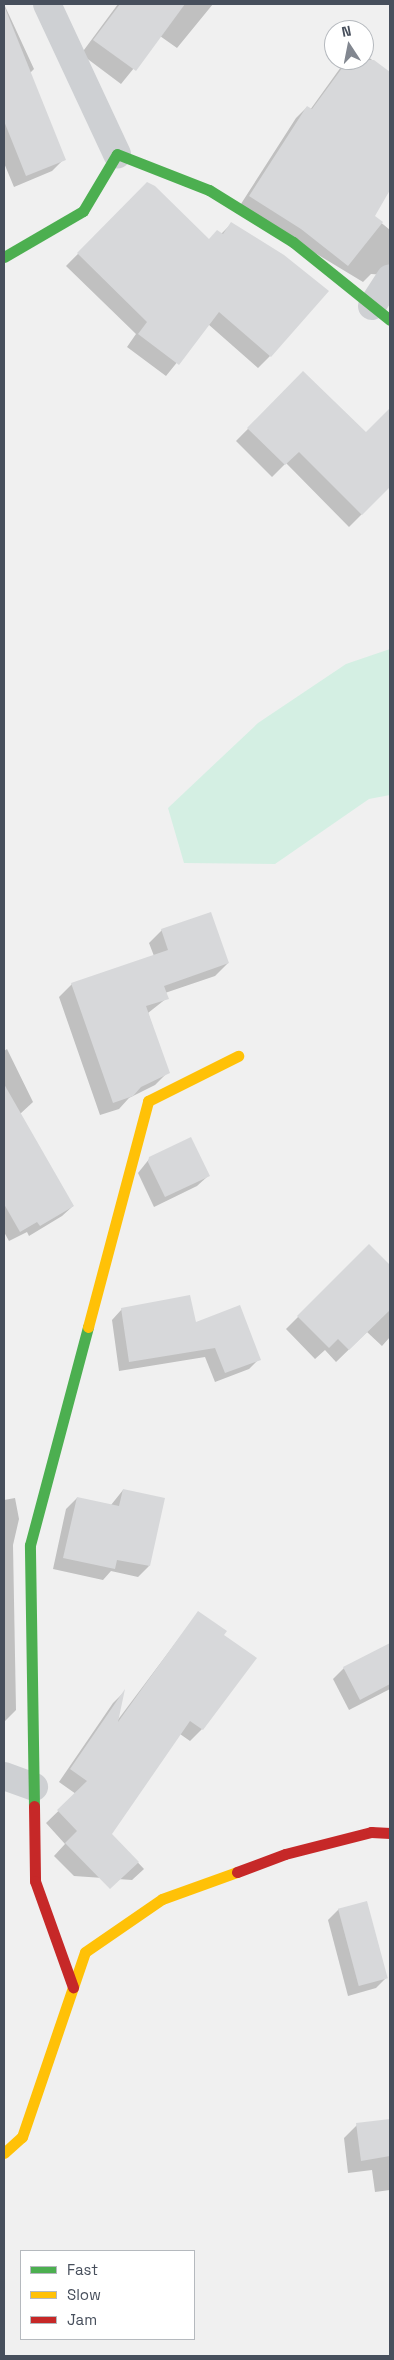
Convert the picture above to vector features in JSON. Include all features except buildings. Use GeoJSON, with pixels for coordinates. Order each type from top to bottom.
{"type":"FeatureCollection","features":[{"type":"Feature","properties":{"kind":"street"},"geometry":{"type":"LineString","coordinates":[[47,4],[117,154],[209,190],[293,242],[381,313],[390,278]]}},
{"type":"Feature","properties":{"kind":"street"},"geometry":{"type":"LineString","coordinates":[[4,257],[82,211],[117,154]]}},
{"type":"Feature","properties":{"kind":"street"},"geometry":{"type":"LineString","coordinates":[[73,1987],[35,1881],[30,1545],[148,1102],[238,1056]]}},
{"type":"Feature","properties":{"kind":"street"},"geometry":{"type":"LineString","coordinates":[[4,1776],[34,1787]]}},
{"type":"Feature","properties":{"kind":"street"},"geometry":{"type":"LineString","coordinates":[[4,2153],[22,2137],[85,1952],[162,1899],[285,1854],[371,1832],[390,1833]]}},
{"type":"Feature","properties":{"kind":"green space"},"geometry":{"type":"Polygon","coordinates":[[[390,649],[390,795],[369,799],[275,864],[184,863],[168,808],[258,723],[346,664],[390,649]]]}},
{"type":"Feature","properties":{"kind":"traffic: fast"},"geometry":{"type":"LineString","coordinates":[[4,257],[83,211],[117,154],[209,190],[293,242],[390,320]]}},
{"type":"Feature","properties":{"kind":"traffic: fast"},"geometry":{"type":"LineString","coordinates":[[34,1806],[30,1545],[88,1327]]}},
{"type":"Feature","properties":{"kind":"traffic: slow"},"geometry":{"type":"LineString","coordinates":[[88,1327],[148,1101],[238,1056]]}},
{"type":"Feature","properties":{"kind":"traffic: slow"},"geometry":{"type":"LineString","coordinates":[[4,2153],[22,2137],[85,1952],[162,1899],[237,1872]]}},
{"type":"Feature","properties":{"kind":"traffic: jam"},"geometry":{"type":"LineString","coordinates":[[34,1806],[35,1881],[73,1987]]}},
{"type":"Feature","properties":{"kind":"traffic: jam"},"geometry":{"type":"LineString","coordinates":[[237,1872],[285,1854],[371,1832],[390,1833]]}}]}
